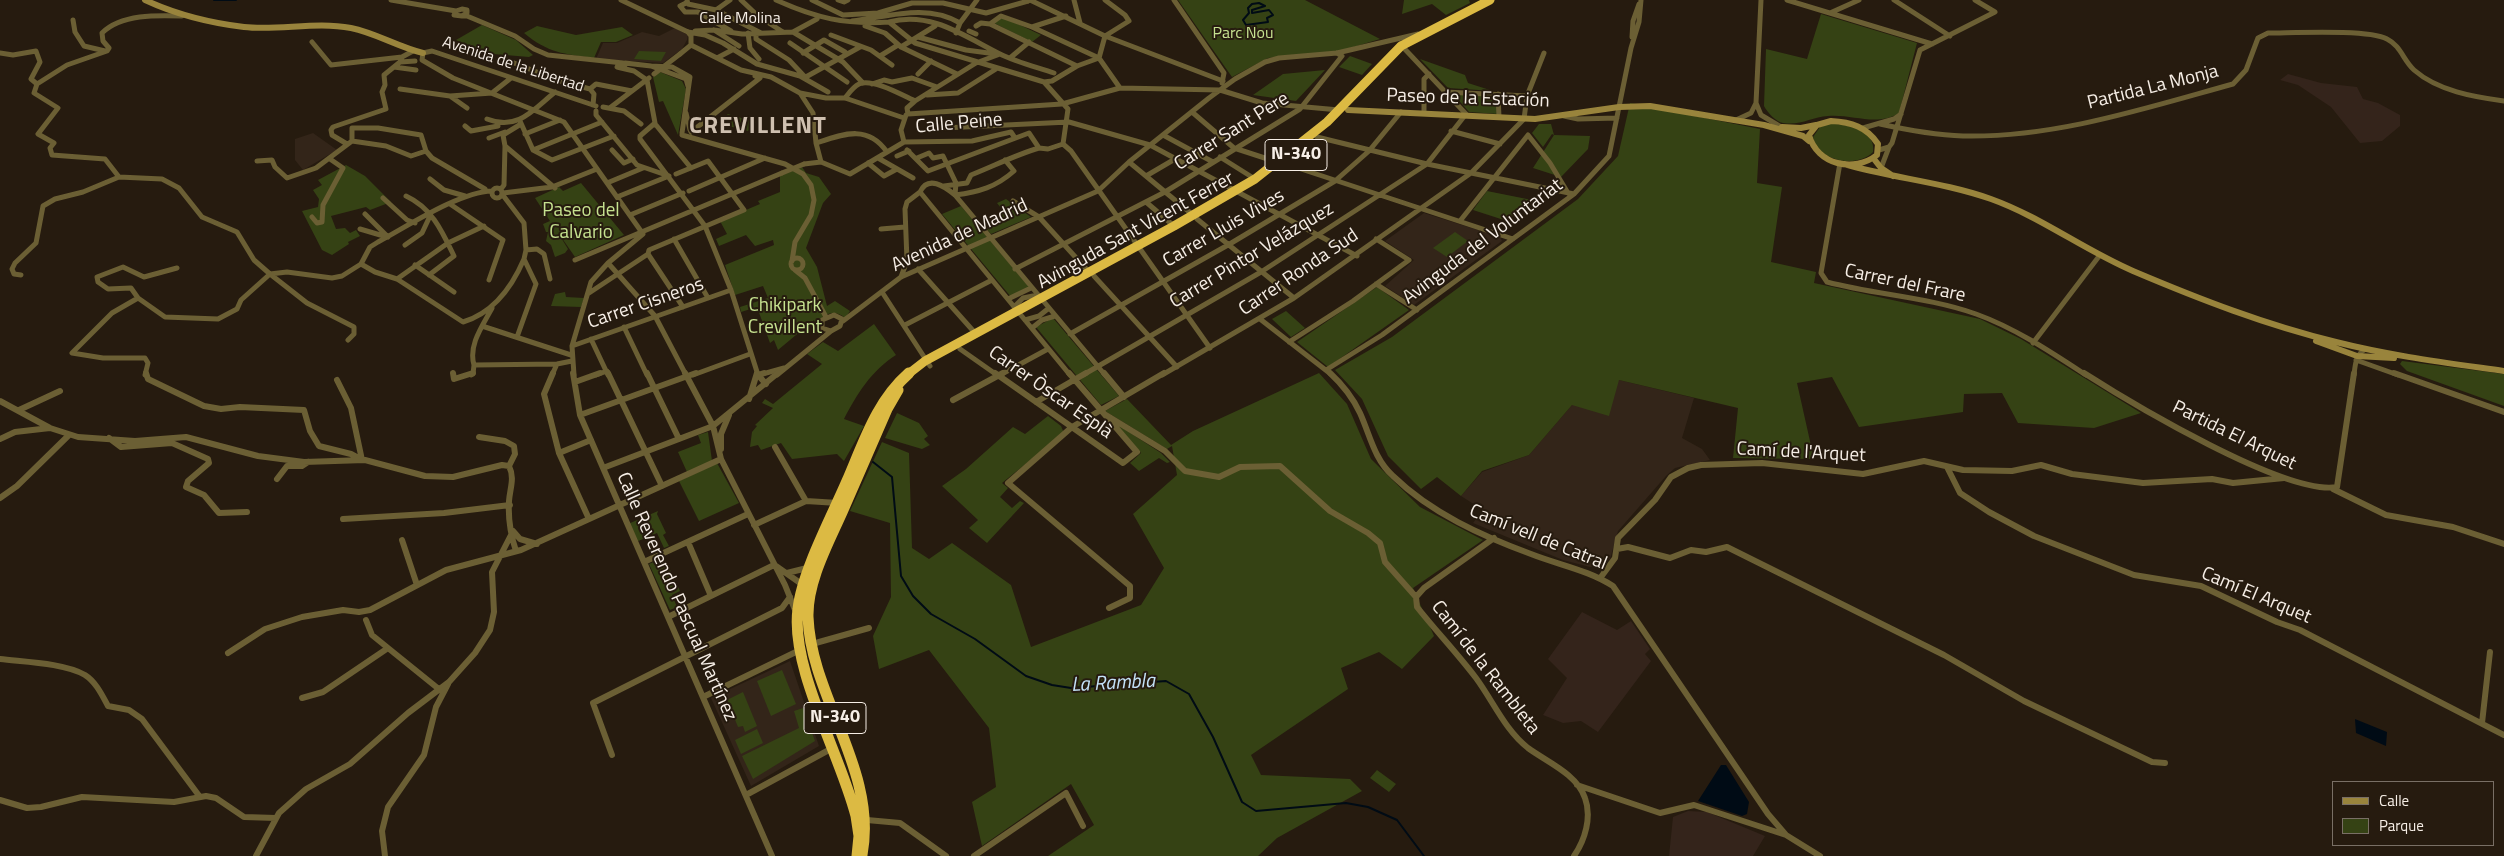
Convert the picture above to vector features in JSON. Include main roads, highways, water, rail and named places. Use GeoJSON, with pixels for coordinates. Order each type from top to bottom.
{"type":"FeatureCollection","features":[{"type":"Feature","properties":{"kind":"highway","name":"N-340"},"geometry":{"type":"LineString","coordinates":[[1340,110],[1394,59],[1401,46],[1480,3],[1491,0]]}},
{"type":"Feature","properties":{"kind":"highway","name":"N-340"},"geometry":{"type":"LineString","coordinates":[[1401,46],[1491,0]]}},
{"type":"Feature","properties":{"kind":"highway","name":"Avinguda Sant Vicent Ferrer"},"geometry":{"type":"LineString","coordinates":[[928,363],[976,334],[1043,301],[1237,193],[1318,137],[1340,110]]}},
{"type":"Feature","properties":{"kind":"highway","name":"Avinguda Sant Vicent Ferrer"},"geometry":{"type":"LineString","coordinates":[[1237,193],[1254,178],[1281,163],[1340,110]]}},
{"type":"Feature","properties":{"kind":"highway","name":"Avinguda Sant Vicent Ferrer"},"geometry":{"type":"LineString","coordinates":[[1139,248],[1174,226],[1195,217]]}},
{"type":"Feature","properties":{"kind":"highway","name":"Avinguda Sant Vicent Ferrer"},"geometry":{"type":"LineString","coordinates":[[928,363],[960,349],[1020,313]]}},
{"type":"Feature","properties":{"kind":"highway","name":"N-340"},"geometry":{"type":"LineString","coordinates":[[858,856],[857,822],[851,797],[830,736],[807,647],[802,613],[803,585],[879,407],[896,384],[928,363]]}},
{"type":"Feature","properties":{"kind":"highway","name":"N-340"},"geometry":{"type":"LineString","coordinates":[[802,613],[887,409],[900,388],[928,363]]}},
{"type":"Feature","properties":{"kind":"highway","name":"N-340"},"geometry":{"type":"LineString","coordinates":[[807,647],[823,684],[862,793],[867,820],[862,856]]}},
{"type":"Feature","properties":{"kind":"waterway"},"geometry":{"type":"LineString","coordinates":[[214,0],[236,0]]}},
{"type":"Feature","properties":{"kind":"waterway"},"geometry":{"type":"LineString","coordinates":[[1259,3],[1265,6],[1252,10],[1252,13],[1269,10],[1273,15],[1267,18],[1268,22],[1246,25],[1243,20],[1249,13],[1248,8],[1252,4],[1259,3]]}},
{"type":"Feature","properties":{"kind":"waterway","name":"La Rambla"},"geometry":{"type":"LineString","coordinates":[[873,462],[892,477],[901,576],[913,596],[931,614],[975,639],[1026,676],[1052,685],[1071,688],[1166,681],[1189,694],[1213,737],[1242,802],[1256,811],[1346,803],[1368,807],[1397,820],[1424,856]]}},
{"type":"Feature","properties":{"kind":"district","name":"CREVILLENT"},"geometry":{"type":"Point","coordinates":[758,127]}},
{"type":"Feature","properties":{"kind":"park label","name":"Parc Nou"},"geometry":{"type":"Point","coordinates":[1243,34]}},
{"type":"Feature","properties":{"kind":"park label","name":"Paseo del Calvario"},"geometry":{"type":"Point","coordinates":[581,222]}},
{"type":"Feature","properties":{"kind":"park label","name":"Chikipark Crevillent"},"geometry":{"type":"Point","coordinates":[785,317]}}]}
